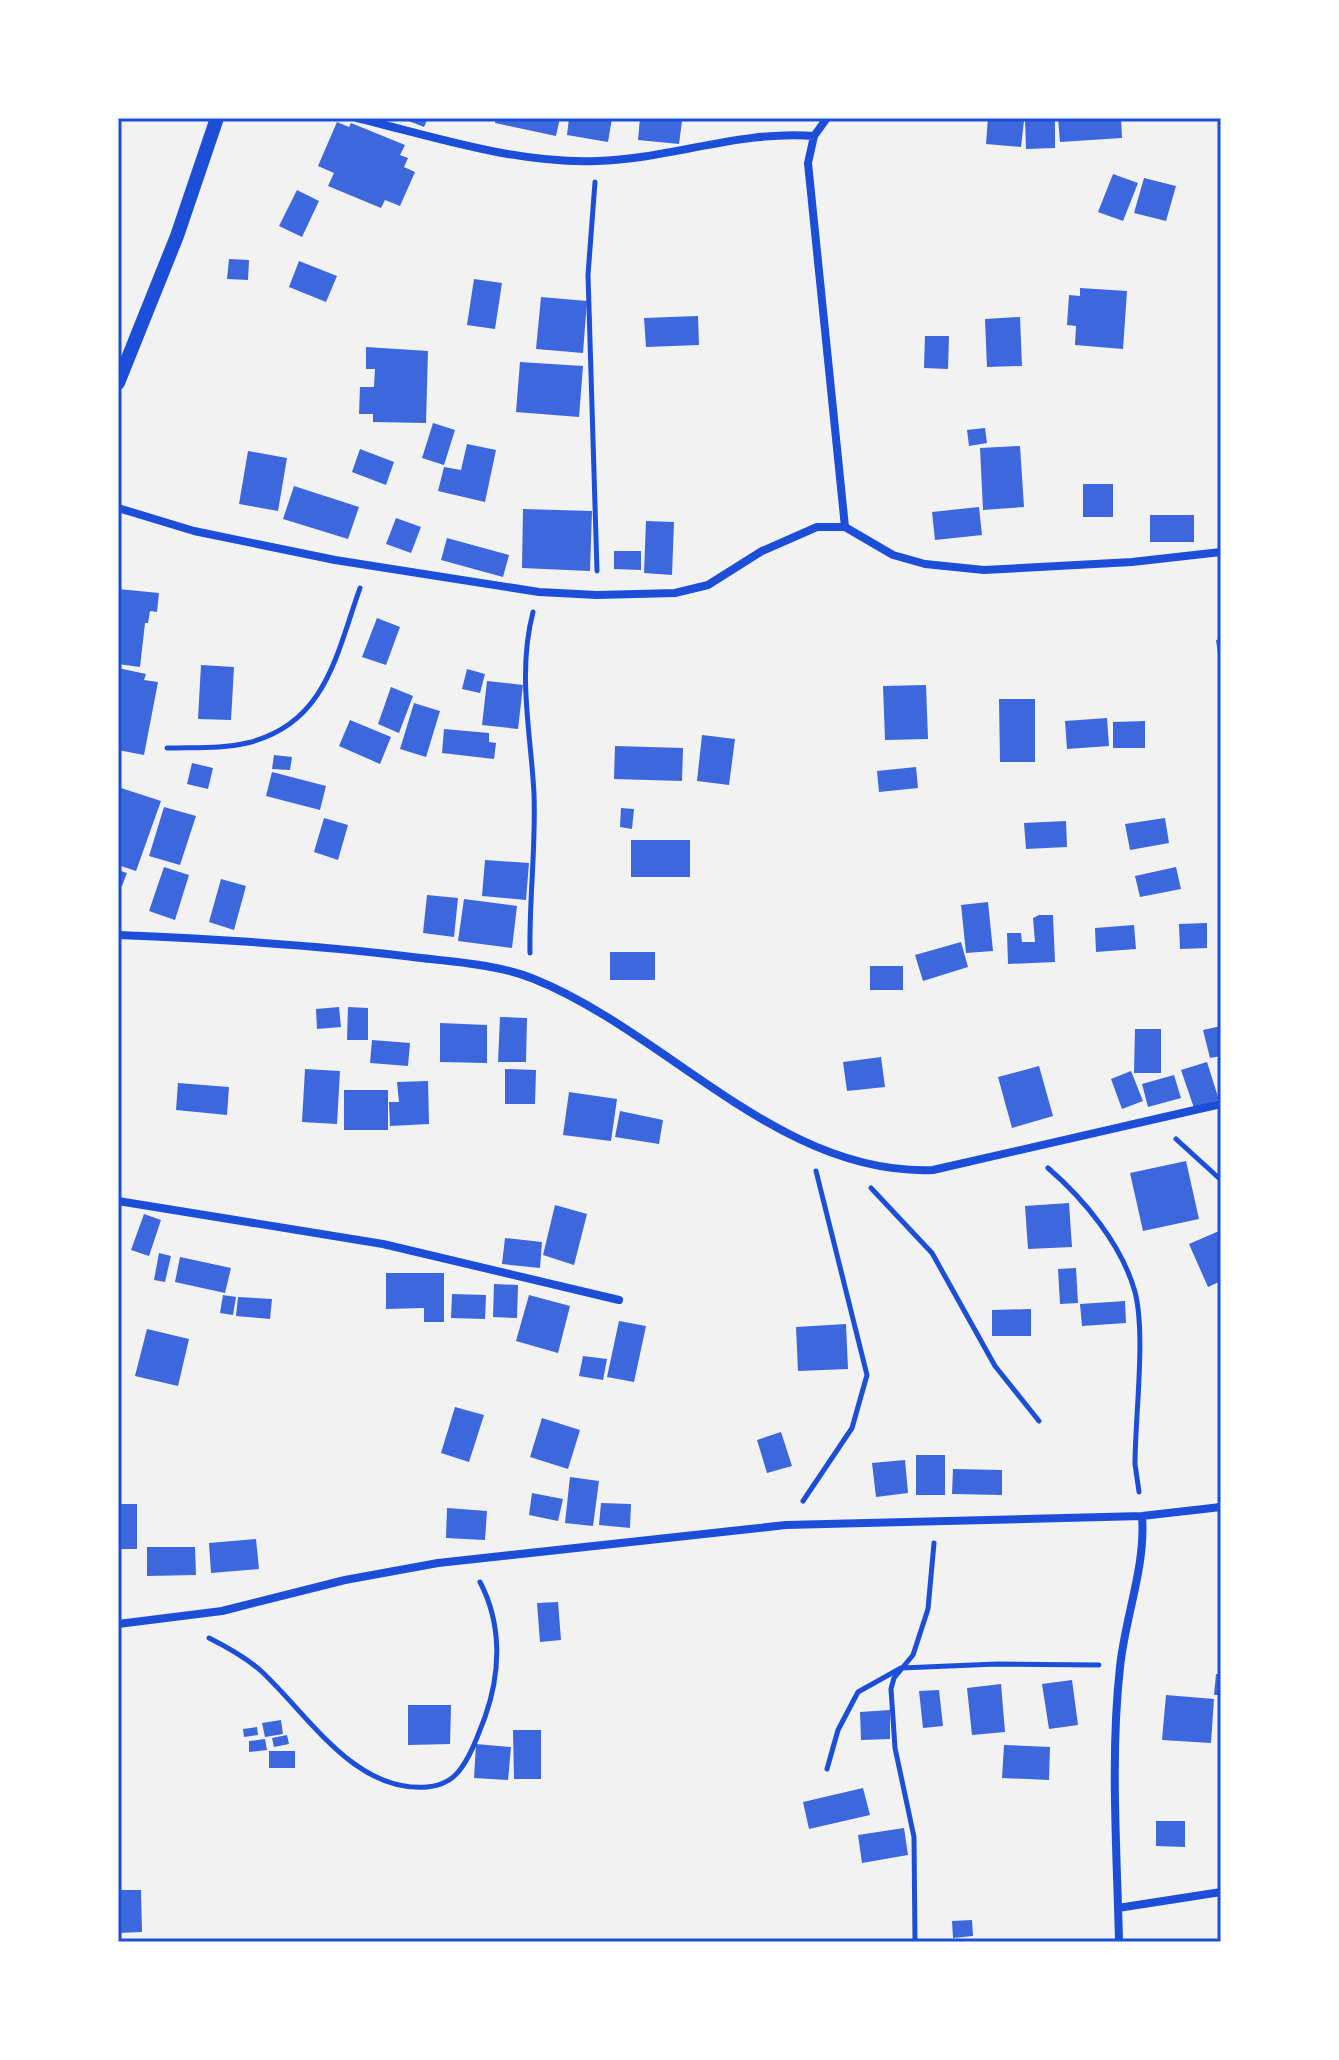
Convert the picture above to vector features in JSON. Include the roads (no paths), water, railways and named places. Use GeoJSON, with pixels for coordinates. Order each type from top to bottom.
{"type":"FeatureCollection","features":[{"type":"Feature","properties":{"kind":"street"},"geometry":{"type":"LineString","coordinates":[[119,379],[167,264],[217,118]]}},
{"type":"Feature","properties":{"kind":"street"},"geometry":{"type":"LineString","coordinates":[[357,118],[520,155],[598,161],[665,155],[753,137],[782,134],[814,136]]}},
{"type":"Feature","properties":{"kind":"street"},"geometry":{"type":"LineString","coordinates":[[827,118],[814,136],[808,163],[845,527]]}},
{"type":"Feature","properties":{"kind":"street"},"geometry":{"type":"LineString","coordinates":[[118,508],[194,531],[368,566],[539,592],[597,595],[675,593],[708,585],[794,534],[817,527],[845,527],[893,555],[925,564],[984,570],[1132,562],[1221,552]]}},
{"type":"Feature","properties":{"kind":"street"},"geometry":{"type":"LineString","coordinates":[[118,935],[357,950],[454,962],[531,977],[611,1018],[731,1100],[856,1163],[894,1172],[933,1170],[1221,1104]]}},
{"type":"Feature","properties":{"kind":"street"},"geometry":{"type":"LineString","coordinates":[[118,1201],[383,1244],[619,1300]]}},
{"type":"Feature","properties":{"kind":"street"},"geometry":{"type":"LineString","coordinates":[[118,1624],[222,1611],[345,1580],[467,1560],[786,1525],[1142,1516],[1221,1507]]}},
{"type":"Feature","properties":{"kind":"street"},"geometry":{"type":"LineString","coordinates":[[1119,1942],[1115,1740],[1120,1666],[1143,1540],[1142,1516]]}},
{"type":"Feature","properties":{"kind":"street"},"geometry":{"type":"LineString","coordinates":[[1118,1908],[1221,1892]]}}]}
